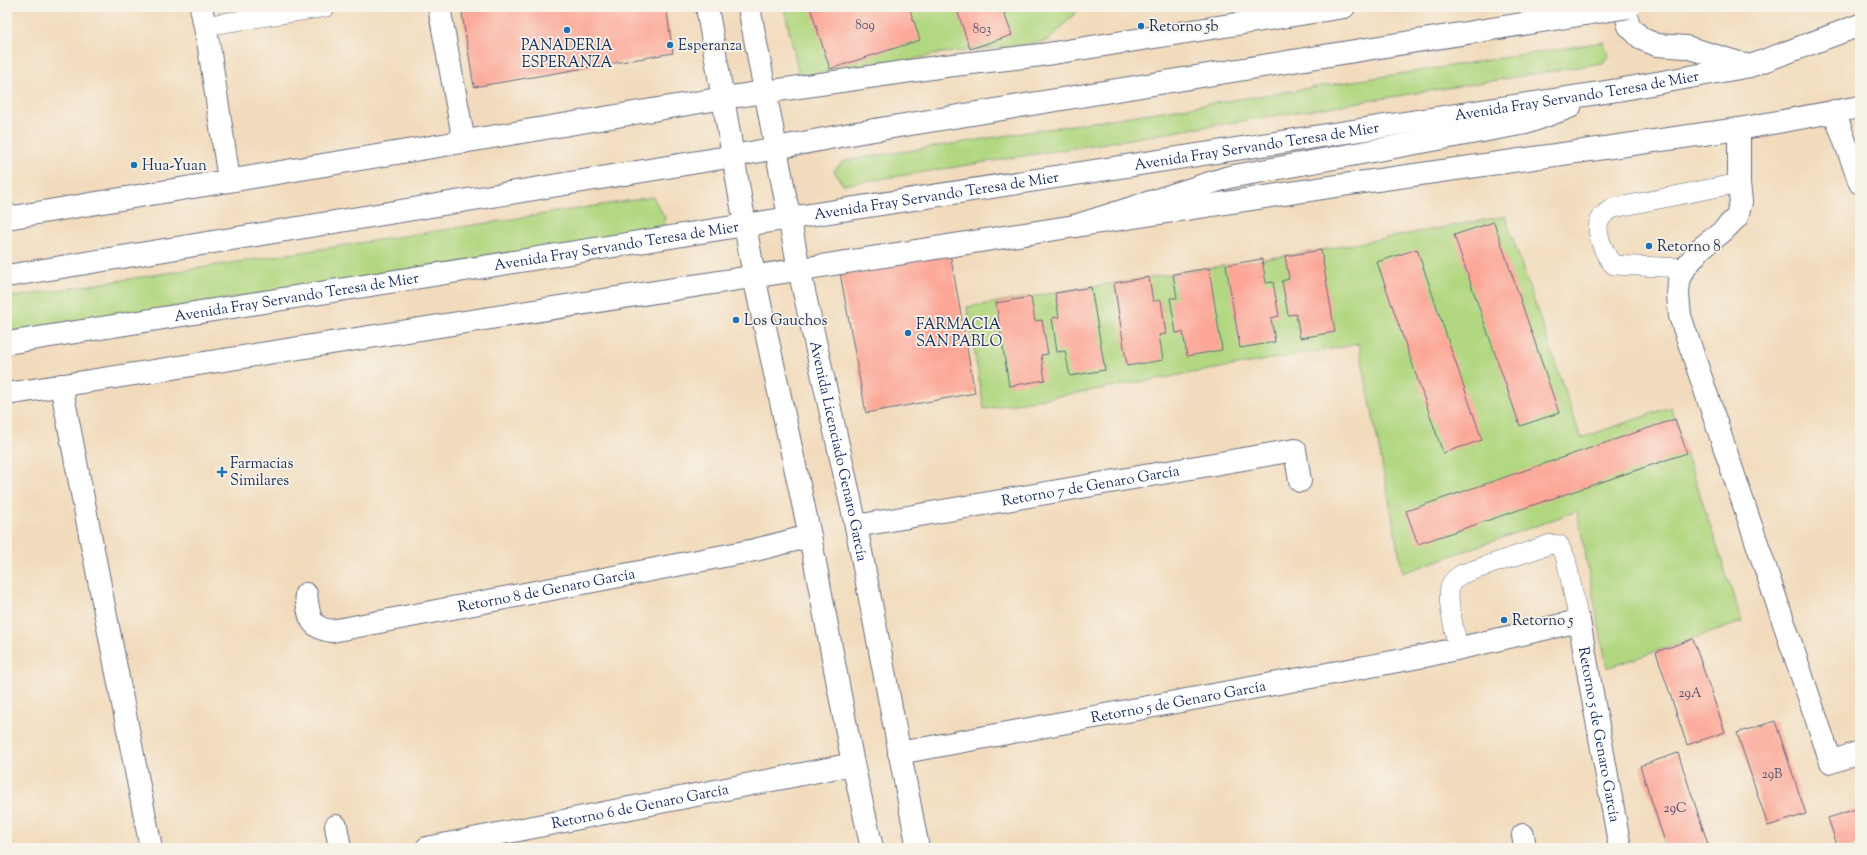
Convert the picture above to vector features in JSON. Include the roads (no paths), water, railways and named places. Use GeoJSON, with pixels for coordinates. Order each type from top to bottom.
{"type":"FeatureCollection","features":[{"type":"Feature","properties":{"kind":"street"},"geometry":{"type":"LineString","coordinates":[[440,7],[464,142]]}},
{"type":"Feature","properties":{"kind":"street"},"geometry":{"type":"LineString","coordinates":[[707,7],[754,276],[810,536],[853,764],[872,848]]}},
{"type":"Feature","properties":{"kind":"street","name":"Avenida Licenciado Genaro García"},"geometry":{"type":"LineString","coordinates":[[749,7],[799,269],[856,526],[918,848]]}},
{"type":"Feature","properties":{"kind":"street"},"geometry":{"type":"LineString","coordinates":[[7,218],[766,91],[945,66],[1040,55],[1344,7]]}},
{"type":"Feature","properties":{"kind":"street"},"geometry":{"type":"LineString","coordinates":[[1624,7],[1629,26],[1642,39],[1657,45],[1686,47],[1750,66]]}},
{"type":"Feature","properties":{"kind":"street"},"geometry":{"type":"LineString","coordinates":[[7,276],[734,156],[1305,59],[1629,7]]}},
{"type":"Feature","properties":{"kind":"street"},"geometry":{"type":"LineString","coordinates":[[202,16],[209,47],[229,180]]}},
{"type":"Feature","properties":{"kind":"street","name":"Avenida Fray Servando Teresa de Mier"},"geometry":{"type":"LineString","coordinates":[[7,343],[745,225],[1618,90],[1750,66],[1860,25]]}},
{"type":"Feature","properties":{"kind":"street"},"geometry":{"type":"LineString","coordinates":[[1075,226],[1229,177],[1526,123],[1618,90]]}},
{"type":"Feature","properties":{"kind":"street"},"geometry":{"type":"LineString","coordinates":[[7,394],[1075,226],[1343,185],[1739,129],[1860,107]]}},
{"type":"Feature","properties":{"kind":"street"},"geometry":{"type":"LineString","coordinates":[[1834,111],[1860,183]]}},
{"type":"Feature","properties":{"kind":"street"},"geometry":{"type":"LineString","coordinates":[[1739,129],[1739,183],[1741,202],[1737,217],[1722,232],[1701,248],[1685,268],[1679,281],[1678,295],[1680,316],[1831,762],[1860,752]]}},
{"type":"Feature","properties":{"kind":"street"},"geometry":{"type":"LineString","coordinates":[[61,385],[151,848]]}},
{"type":"Feature","properties":{"kind":"street","name":"Retorno 7 de Genaro García"},"geometry":{"type":"LineString","coordinates":[[856,526],[1295,450],[1300,481]]}},
{"type":"Feature","properties":{"kind":"street","name":"Retorno 8 de Genaro García"},"geometry":{"type":"LineString","coordinates":[[306,594],[309,614],[313,624],[321,630],[332,631],[755,550],[810,536]]}},
{"type":"Feature","properties":{"kind":"street","name":"Retorno 5 de Genaro García"},"geometry":{"type":"LineString","coordinates":[[899,753],[1458,649],[1579,620],[1620,848]]}},
{"type":"Feature","properties":{"kind":"street","name":"Retorno 6 de Genaro García"},"geometry":{"type":"LineString","coordinates":[[427,848],[853,764]]}},
{"type":"Feature","properties":{"kind":"street"},"geometry":{"type":"LineString","coordinates":[[336,826],[340,848]]}},
{"type":"Feature","properties":{"kind":"lane"},"geometry":{"type":"LineString","coordinates":[[202,16],[326,7]]}},
{"type":"Feature","properties":{"kind":"lane"},"geometry":{"type":"LineString","coordinates":[[1685,268],[1614,265],[1608,260],[1604,252],[1599,231],[1599,221],[1605,213],[1614,208],[1739,183]]}},
{"type":"Feature","properties":{"kind":"lane","name":"Retorno 5 de Genaro García"},"geometry":{"type":"LineString","coordinates":[[1458,649],[1449,595],[1450,586],[1454,579],[1462,574],[1551,544],[1558,545],[1566,559],[1579,620]]}},
{"type":"Feature","properties":{"kind":"place","name":"Retorno 5b"},"geometry":{"type":"Point","coordinates":[1141,26]}},
{"type":"Feature","properties":{"kind":"place","name":"PANADERIA ESPERANZA"},"geometry":{"type":"Point","coordinates":[567,30]}},
{"type":"Feature","properties":{"kind":"place","name":"Esperanza"},"geometry":{"type":"Point","coordinates":[670,45]}},
{"type":"Feature","properties":{"kind":"place","name":"Hua-Yuan"},"geometry":{"type":"Point","coordinates":[134,165]}},
{"type":"Feature","properties":{"kind":"place","name":"Retorno 8"},"geometry":{"type":"Point","coordinates":[1649,246]}},
{"type":"Feature","properties":{"kind":"place","name":"Los Gauchos"},"geometry":{"type":"Point","coordinates":[736,320]}},
{"type":"Feature","properties":{"kind":"place","name":"FARMACIA SAN PABLO"},"geometry":{"type":"Point","coordinates":[908,333]}},
{"type":"Feature","properties":{"kind":"place","name":"Farmacias Similares"},"geometry":{"type":"Point","coordinates":[222,472]}},
{"type":"Feature","properties":{"kind":"place","name":"Retorno 5"},"geometry":{"type":"Point","coordinates":[1504,620]}}]}
